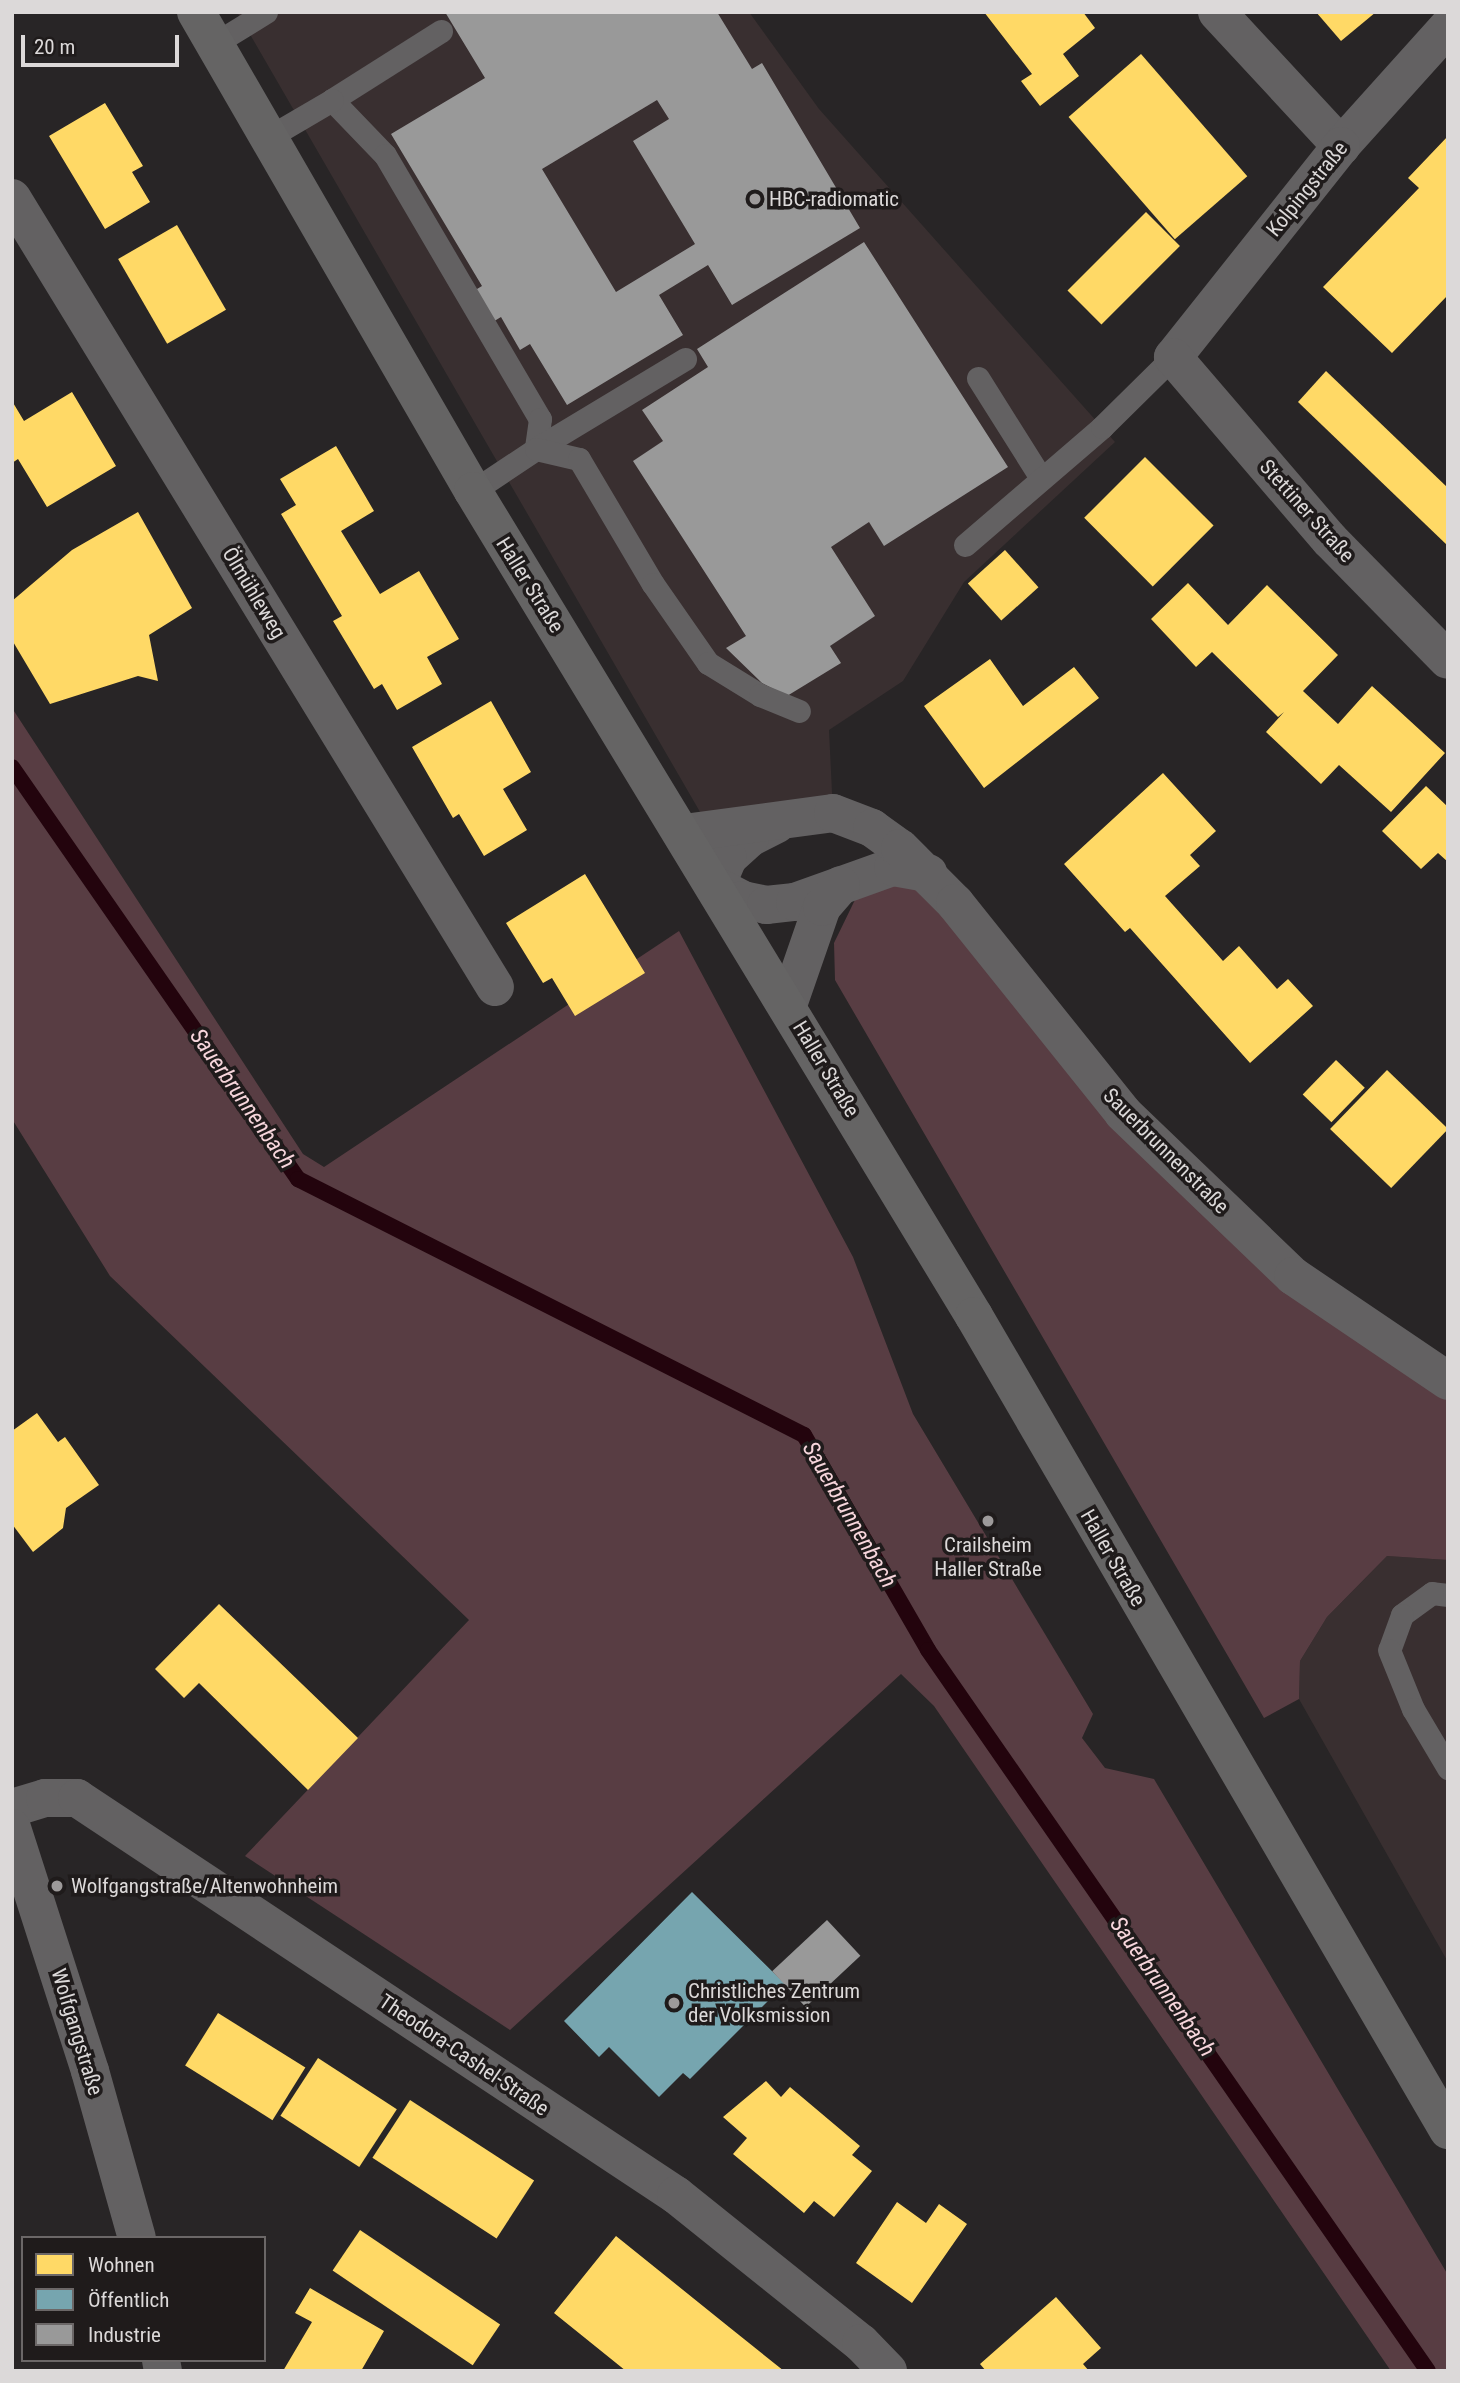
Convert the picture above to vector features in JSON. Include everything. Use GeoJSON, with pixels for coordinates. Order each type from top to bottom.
{"type":"FeatureCollection","features":[{"type":"Feature","properties":{"kind":"main road","name":"Haller Straße"},"geometry":{"type":"LineString","coordinates":[[205,28],[473,491],[684,833],[974,1316],[1448,2130]]}},
{"type":"Feature","properties":{"kind":"street"},"geometry":{"type":"LineString","coordinates":[[1217,12],[1340,146]]}},
{"type":"Feature","properties":{"kind":"street","name":"Kolpingstraße"},"geometry":{"type":"LineString","coordinates":[[1173,357],[1340,146],[1448,27]]}},
{"type":"Feature","properties":{"kind":"street","name":"Ölmühleweg"},"geometry":{"type":"LineString","coordinates":[[12,198],[495,987]]}},
{"type":"Feature","properties":{"kind":"street","name":"Stettiner Straße"},"geometry":{"type":"LineString","coordinates":[[1173,357],[1330,540],[1448,660]]}},
{"type":"Feature","properties":{"kind":"street","name":"Sauerbrunnenstraße"},"geometry":{"type":"LineString","coordinates":[[684,833],[794,816],[832,813],[872,828],[928,873],[1123,1113],[1293,1276],[1448,1381]]}},
{"type":"Feature","properties":{"kind":"street","name":"Sauerbrunnenstraße"},"geometry":{"type":"LineString","coordinates":[[716,886],[728,858],[750,838],[794,816]]}},
{"type":"Feature","properties":{"kind":"street"},"geometry":{"type":"LineString","coordinates":[[716,886],[743,900],[766,905],[795,902],[893,867],[928,873]]}},
{"type":"Feature","properties":{"kind":"street"},"geometry":{"type":"LineString","coordinates":[[788,1005],[822,907],[841,885]]}},
{"type":"Feature","properties":{"kind":"street","name":"Theodora-Cashel-Straße"},"geometry":{"type":"LineString","coordinates":[[12,1808],[45,1798],[77,1798],[677,2195],[861,2343],[888,2371]]}},
{"type":"Feature","properties":{"kind":"street","name":"Wolfgangstraße"},"geometry":{"type":"LineString","coordinates":[[12,1828],[90,2071],[135,2236]]}},
{"type":"Feature","properties":{"kind":"lane"},"geometry":{"type":"LineString","coordinates":[[205,28],[266,12]]}},
{"type":"Feature","properties":{"kind":"lane"},"geometry":{"type":"LineString","coordinates":[[269,136],[441,31]]}},
{"type":"Feature","properties":{"kind":"lane"},"geometry":{"type":"LineString","coordinates":[[332,100],[385,155],[533,407],[540,419],[536,449]]}},
{"type":"Feature","properties":{"kind":"lane"},"geometry":{"type":"LineString","coordinates":[[965,545],[1173,357]]}},
{"type":"Feature","properties":{"kind":"lane"},"geometry":{"type":"LineString","coordinates":[[473,491],[536,449],[685,359]]}},
{"type":"Feature","properties":{"kind":"lane"},"geometry":{"type":"LineString","coordinates":[[978,378],[1041,478]]}},
{"type":"Feature","properties":{"kind":"lane"},"geometry":{"type":"LineString","coordinates":[[536,449],[579,460],[653,584],[709,663],[760,695],[799,711]]}},
{"type":"Feature","properties":{"kind":"lane"},"geometry":{"type":"LineString","coordinates":[[1448,1595],[1432,1593],[1402,1615],[1389,1650],[1413,1709],[1448,1768]]}},
{"type":"Feature","properties":{"kind":"shaded area"},"geometry":{"type":"Polygon","coordinates":[[[237,12],[749,12],[819,109],[1115,442],[964,582],[903,681],[829,730],[833,813],[729,862],[237,12]]]}},
{"type":"Feature","properties":{"kind":"shaded area"},"geometry":{"type":"Polygon","coordinates":[[[12,708],[303,1154],[324,1167],[679,931],[853,1257],[913,1414],[1093,1714],[1082,1738],[1105,1768],[1154,1779],[1448,2275],[1448,2371],[1391,2371],[934,1706],[901,1674],[510,2030],[245,1856],[469,1620],[110,1276],[12,1119],[12,708]]]}},
{"type":"Feature","properties":{"kind":"shaded area"},"geometry":{"type":"Polygon","coordinates":[[[868,873],[928,873],[1123,1113],[1448,1381],[1448,1560],[1387,1556],[1327,1617],[1300,1661],[1299,1699],[1264,1718],[835,980],[834,943],[868,873]]]}},
{"type":"Feature","properties":{"kind":"shaded area"},"geometry":{"type":"Polygon","coordinates":[[[1387,1556],[1448,1560],[1448,1962],[1299,1699],[1300,1661],[1327,1617],[1387,1556]]]}},
{"type":"Feature","properties":{"kind":"building: Wohnen"},"geometry":{"type":"Polygon","coordinates":[[[984,12],[1083,12],[1095,28],[1063,54],[1079,76],[1040,106],[1021,81],[1032,74],[984,12]]]}},
{"type":"Feature","properties":{"kind":"building: Wohnen"},"geometry":{"type":"Polygon","coordinates":[[[1316,12],[1376,12],[1341,41],[1316,12]]]}},
{"type":"Feature","properties":{"kind":"building: Wohnen"},"geometry":{"type":"Polygon","coordinates":[[[1141,54],[1247,176],[1175,239],[1069,117],[1141,54]]]}},
{"type":"Feature","properties":{"kind":"building: Wohnen"},"geometry":{"type":"Polygon","coordinates":[[[105,103],[143,166],[132,172],[150,202],[105,229],[49,136],[105,103]]]}},
{"type":"Feature","properties":{"kind":"building: Wohnen"},"geometry":{"type":"Polygon","coordinates":[[[1448,136],[1448,295],[1392,353],[1323,287],[1419,188],[1408,178],[1448,136]]]}},
{"type":"Feature","properties":{"kind":"building: Wohnen"},"geometry":{"type":"Polygon","coordinates":[[[1146,212],[1180,246],[1101,324],[1068,290],[1146,212]]]}},
{"type":"Feature","properties":{"kind":"building: Wohnen"},"geometry":{"type":"Polygon","coordinates":[[[177,225],[226,310],[167,344],[118,259],[177,225]]]}},
{"type":"Feature","properties":{"kind":"building: Wohnen"},"geometry":{"type":"Polygon","coordinates":[[[1326,371],[1448,488],[1448,546],[1298,402],[1326,371]]]}},
{"type":"Feature","properties":{"kind":"building: Wohnen"},"geometry":{"type":"Polygon","coordinates":[[[72,392],[116,466],[47,507],[18,459],[12,463],[12,401],[24,421],[72,392]]]}},
{"type":"Feature","properties":{"kind":"building: Wohnen"},"geometry":{"type":"Polygon","coordinates":[[[336,446],[374,511],[341,531],[380,594],[419,571],[459,639],[427,657],[442,684],[397,710],[382,684],[374,689],[333,621],[342,616],[281,514],[296,505],[280,479],[336,446]]]}},
{"type":"Feature","properties":{"kind":"building: Wohnen"},"geometry":{"type":"Polygon","coordinates":[[[1145,457],[1214,526],[1153,586],[1084,518],[1145,457]]]}},
{"type":"Feature","properties":{"kind":"building: Wohnen"},"geometry":{"type":"Polygon","coordinates":[[[138,512],[192,608],[149,635],[158,681],[138,676],[50,704],[12,640],[12,601],[72,550],[138,512]]]}},
{"type":"Feature","properties":{"kind":"building: Wohnen"},"geometry":{"type":"Polygon","coordinates":[[[1005,550],[1038,587],[1001,621],[968,583],[1005,550]]]}},
{"type":"Feature","properties":{"kind":"building: Wohnen"},"geometry":{"type":"Polygon","coordinates":[[[1188,583],[1228,625],[1267,585],[1338,655],[1303,691],[1338,724],[1372,686],[1445,753],[1391,812],[1339,765],[1321,784],[1266,732],[1284,712],[1278,717],[1212,652],[1196,667],[1151,619],[1188,583]]]}},
{"type":"Feature","properties":{"kind":"building: Wohnen"},"geometry":{"type":"Polygon","coordinates":[[[990,659],[1023,706],[1074,667],[1099,698],[984,788],[924,706],[990,659]]]}},
{"type":"Feature","properties":{"kind":"building: Wohnen"},"geometry":{"type":"Polygon","coordinates":[[[491,701],[531,772],[503,789],[527,830],[484,856],[459,814],[453,818],[412,747],[491,701]]]}},
{"type":"Feature","properties":{"kind":"building: Wohnen"},"geometry":{"type":"Polygon","coordinates":[[[1163,773],[1216,831],[1190,855],[1200,866],[1165,896],[1223,961],[1239,946],[1277,989],[1288,979],[1313,1006],[1250,1063],[1130,928],[1125,932],[1064,864],[1163,773]]]}},
{"type":"Feature","properties":{"kind":"building: Wohnen"},"geometry":{"type":"Polygon","coordinates":[[[1426,786],[1448,807],[1448,862],[1438,853],[1421,869],[1382,831],[1426,786]]]}},
{"type":"Feature","properties":{"kind":"building: Wohnen"},"geometry":{"type":"Polygon","coordinates":[[[585,874],[645,973],[575,1016],[552,978],[543,983],[506,923],[585,874]]]}},
{"type":"Feature","properties":{"kind":"building: Wohnen"},"geometry":{"type":"Polygon","coordinates":[[[1336,1060],[1365,1088],[1331,1122],[1303,1095],[1336,1060]]]}},
{"type":"Feature","properties":{"kind":"building: Wohnen"},"geometry":{"type":"Polygon","coordinates":[[[1387,1070],[1448,1129],[1391,1188],[1330,1129],[1387,1070]]]}},
{"type":"Feature","properties":{"kind":"building: Wohnen"},"geometry":{"type":"Polygon","coordinates":[[[37,1413],[58,1442],[65,1437],[99,1485],[66,1508],[63,1528],[33,1552],[12,1524],[12,1431],[37,1413]]]}},
{"type":"Feature","properties":{"kind":"building: Wohnen"},"geometry":{"type":"Polygon","coordinates":[[[219,1604],[358,1738],[308,1790],[199,1683],[184,1698],[155,1669],[219,1604]]]}},
{"type":"Feature","properties":{"kind":"building: Wohnen"},"geometry":{"type":"Polygon","coordinates":[[[218,2013],[305,2068],[272,2120],[185,2066],[218,2013]]]}},
{"type":"Feature","properties":{"kind":"building: Wohnen"},"geometry":{"type":"Polygon","coordinates":[[[318,2058],[397,2109],[359,2167],[280,2116],[318,2058]]]}},
{"type":"Feature","properties":{"kind":"building: Wohnen"},"geometry":{"type":"Polygon","coordinates":[[[766,2081],[781,2097],[790,2087],[860,2146],[852,2155],[872,2171],[834,2217],[814,2201],[804,2213],[733,2154],[747,2138],[723,2117],[766,2081]]]}},
{"type":"Feature","properties":{"kind":"building: Wohnen"},"geometry":{"type":"Polygon","coordinates":[[[410,2100],[534,2181],[497,2238],[372,2158],[410,2100]]]}},
{"type":"Feature","properties":{"kind":"building: Wohnen"},"geometry":{"type":"Polygon","coordinates":[[[897,2202],[926,2223],[939,2204],[967,2224],[912,2303],[856,2263],[897,2202]]]}},
{"type":"Feature","properties":{"kind":"building: Wohnen"},"geometry":{"type":"Polygon","coordinates":[[[360,2230],[500,2325],[473,2365],[333,2271],[360,2230]]]}},
{"type":"Feature","properties":{"kind":"building: Wohnen"},"geometry":{"type":"Polygon","coordinates":[[[616,2236],[784,2371],[626,2371],[554,2313],[616,2236]]]}},
{"type":"Feature","properties":{"kind":"building: Wohnen"},"geometry":{"type":"Polygon","coordinates":[[[310,2288],[384,2331],[361,2371],[283,2371],[312,2322],[295,2313],[310,2288]]]}},
{"type":"Feature","properties":{"kind":"building: Wohnen"},"geometry":{"type":"Polygon","coordinates":[[[1056,2297],[1101,2348],[1083,2364],[1089,2371],[986,2371],[980,2364],[1056,2297]]]}},
{"type":"Feature","properties":{"kind":"building: Öffentlich","name":"Christliches Zentrum der Volksmission"},"geometry":{"type":"Polygon","coordinates":[[[692,1892],[785,1984],[690,2079],[683,2073],[659,2097],[609,2047],[599,2057],[564,2021],[692,1892]]]}},
{"type":"Feature","properties":{"kind":"building: Industrie","name":"HBC-radiomatic"},"geometry":{"type":"Polygon","coordinates":[[[445,12],[717,12],[752,69],[762,63],[860,228],[732,305],[708,265],[659,295],[683,335],[567,405],[530,344],[520,350],[501,317],[491,323],[472,292],[482,286],[391,134],[485,78],[445,12]],[[657,100],[542,169],[616,292],[695,244],[633,141],[669,119],[657,100]]]}},
{"type":"Feature","properties":{"kind":"building: Industrie"},"geometry":{"type":"Polygon","coordinates":[[[864,242],[1008,467],[884,546],[869,522],[831,547],[875,616],[830,646],[841,663],[787,696],[762,683],[726,648],[746,636],[633,461],[663,441],[642,410],[708,367],[697,349],[864,242]]]}},
{"type":"Feature","properties":{"kind":"building: Industrie"},"geometry":{"type":"Polygon","coordinates":[[[827,1920],[860,1956],[806,2007],[772,1971],[827,1920]]]}},
{"type":"Feature","properties":{"kind":"waterway","name":"Sauerbrunnenbach"},"geometry":{"type":"LineString","coordinates":[[12,767],[298,1179],[804,1435],[928,1650],[1428,2371]]}},
{"type":"Feature","properties":{"kind":"place","name":"HBC-radiomatic"},"geometry":{"type":"Point","coordinates":[755,199]}},
{"type":"Feature","properties":{"kind":"place","name":"Crailsheim Haller Straße"},"geometry":{"type":"Point","coordinates":[988,1521]}},
{"type":"Feature","properties":{"kind":"place","name":"Wolfgangstraße/Altenwohnheim"},"geometry":{"type":"Point","coordinates":[57,1886]}},
{"type":"Feature","properties":{"kind":"place","name":"Christliches Zentrum der Volksmission"},"geometry":{"type":"Point","coordinates":[674,2003]}}]}
